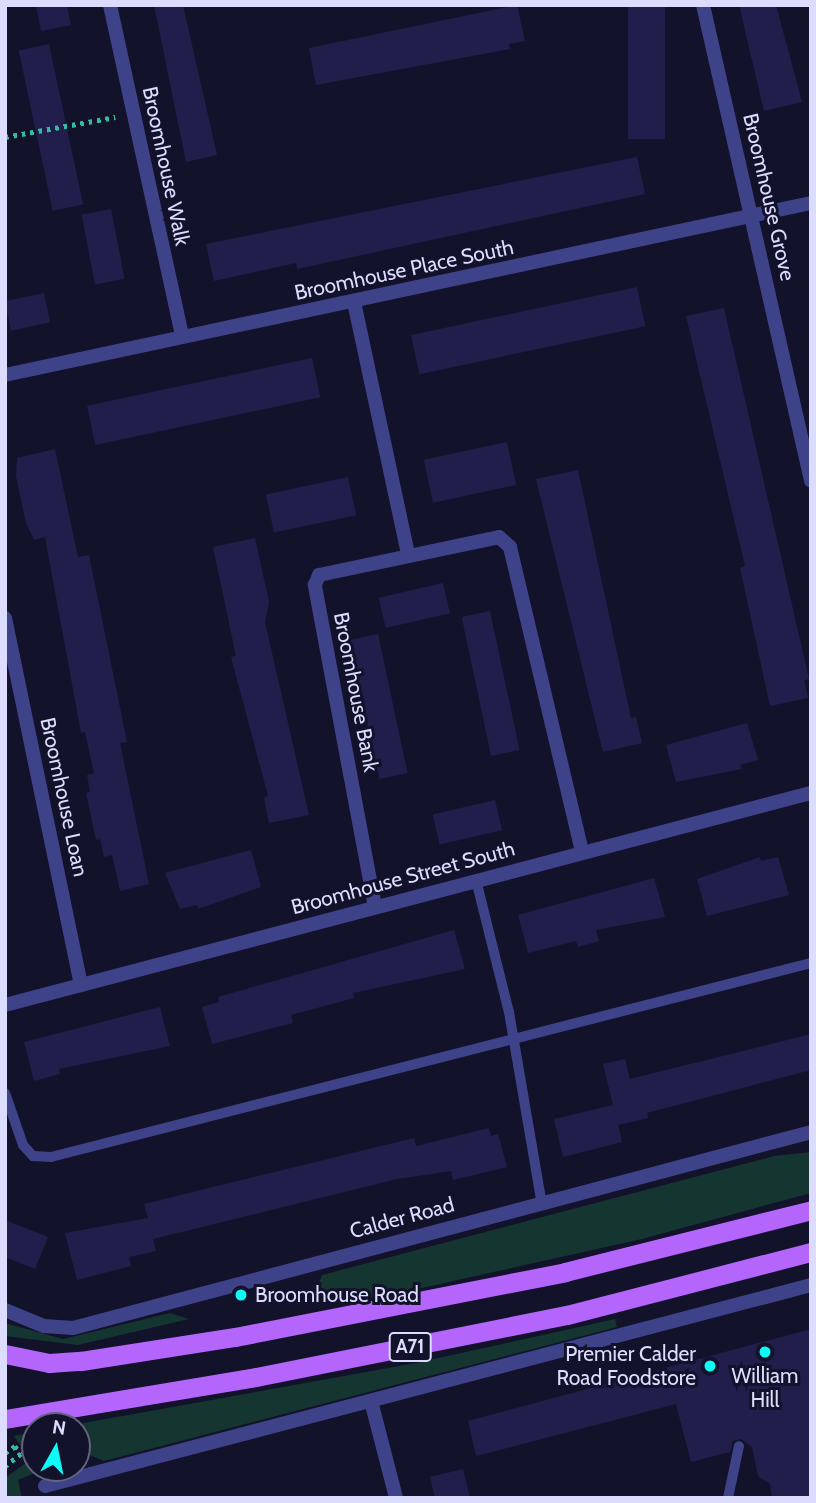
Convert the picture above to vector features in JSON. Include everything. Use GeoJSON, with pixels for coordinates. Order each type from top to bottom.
{"type":"FeatureCollection","features":[{"type":"Feature","properties":{"kind":"main road","name":"A71"},"geometry":{"type":"LineString","coordinates":[[5,1354],[49,1363],[81,1362],[235,1336],[565,1272],[811,1210]]}},
{"type":"Feature","properties":{"kind":"main road","name":"A71"},"geometry":{"type":"LineString","coordinates":[[5,1419],[256,1377],[568,1315],[811,1252]]}},
{"type":"Feature","properties":{"kind":"street","name":"Broomhouse Walk"},"geometry":{"type":"LineString","coordinates":[[110,5],[182,336]]}},
{"type":"Feature","properties":{"kind":"street","name":"Broomhouse Grove"},"geometry":{"type":"LineString","coordinates":[[703,5],[754,215],[811,481]]}},
{"type":"Feature","properties":{"kind":"street","name":"Broomhouse Place South"},"geometry":{"type":"LineString","coordinates":[[5,375],[811,203]]}},
{"type":"Feature","properties":{"kind":"street"},"geometry":{"type":"LineString","coordinates":[[354,302],[408,554]]}},
{"type":"Feature","properties":{"kind":"street","name":"Broomhouse Bank"},"geometry":{"type":"LineString","coordinates":[[375,907],[315,585],[319,575],[408,554],[499,537],[510,547],[582,852]]}},
{"type":"Feature","properties":{"kind":"street","name":"Broomhouse Loan"},"geometry":{"type":"LineString","coordinates":[[5,618],[81,985]]}},
{"type":"Feature","properties":{"kind":"street","name":"Broomhouse Street South"},"geometry":{"type":"LineString","coordinates":[[5,1005],[811,793]]}},
{"type":"Feature","properties":{"kind":"street","name":"Calder Road"},"geometry":{"type":"LineString","coordinates":[[5,1310],[44,1326],[73,1328],[811,1132]]}},
{"type":"Feature","properties":{"kind":"street"},"geometry":{"type":"LineString","coordinates":[[91,1468],[371,1401],[811,1286]]}},
{"type":"Feature","properties":{"kind":"street"},"geometry":{"type":"LineString","coordinates":[[371,1401],[396,1498]]}},
{"type":"Feature","properties":{"kind":"street"},"geometry":{"type":"LineString","coordinates":[[45,1486],[53,1482]]}},
{"type":"Feature","properties":{"kind":"lane"},"geometry":{"type":"LineString","coordinates":[[476,880],[513,1042],[542,1205]]}},
{"type":"Feature","properties":{"kind":"lane"},"geometry":{"type":"LineString","coordinates":[[5,1093],[23,1145],[33,1156],[51,1157],[513,1042],[811,963]]}},
{"type":"Feature","properties":{"kind":"lane"},"geometry":{"type":"LineString","coordinates":[[728,1498],[739,1446]]}},
{"type":"Feature","properties":{"kind":"path"},"geometry":{"type":"LineString","coordinates":[[5,137],[133,113]]}},
{"type":"Feature","properties":{"kind":"path"},"geometry":{"type":"LineString","coordinates":[[5,1453],[16,1446],[21,1454],[5,1467]]}},
{"type":"Feature","properties":{"kind":"green space"},"geometry":{"type":"Polygon","coordinates":[[[811,1152],[811,1193],[642,1239],[404,1292],[332,1304],[316,1290],[322,1275],[774,1156],[811,1152]]]}},
{"type":"Feature","properties":{"kind":"green space"},"geometry":{"type":"Polygon","coordinates":[[[170,1313],[189,1319],[78,1345],[5,1336],[5,1323],[63,1339],[170,1313]]]}},
{"type":"Feature","properties":{"kind":"green space"},"geometry":{"type":"Polygon","coordinates":[[[615,1319],[617,1327],[104,1461],[91,1456],[91,1422],[416,1363],[615,1319]]]}},
{"type":"Feature","properties":{"kind":"green space"},"geometry":{"type":"Polygon","coordinates":[[[21,1435],[21,1446],[14,1436],[21,1435]]]}},
{"type":"Feature","properties":{"kind":"green space"},"geometry":{"type":"Polygon","coordinates":[[[21,1466],[21,1479],[18,1480],[22,1498],[5,1498],[5,1478],[21,1466]]]}},
{"type":"Feature","properties":{"kind":"building"},"geometry":{"type":"Polygon","coordinates":[[[36,5],[67,5],[71,25],[41,31],[36,5]]]}},
{"type":"Feature","properties":{"kind":"building"},"geometry":{"type":"Polygon","coordinates":[[[154,5],[183,5],[217,155],[186,162],[154,5]]]}},
{"type":"Feature","properties":{"kind":"building"},"geometry":{"type":"Polygon","coordinates":[[[517,5],[525,41],[509,44],[510,49],[316,85],[309,48],[517,5]]]}},
{"type":"Feature","properties":{"kind":"building"},"geometry":{"type":"Polygon","coordinates":[[[628,5],[665,5],[665,139],[628,139],[628,5]]]}},
{"type":"Feature","properties":{"kind":"building"},"geometry":{"type":"Polygon","coordinates":[[[739,5],[776,5],[802,102],[764,111],[739,5]]]}},
{"type":"Feature","properties":{"kind":"building"},"geometry":{"type":"Polygon","coordinates":[[[49,44],[83,204],[53,211],[19,50],[49,44]]]}},
{"type":"Feature","properties":{"kind":"building"},"geometry":{"type":"Polygon","coordinates":[[[637,157],[645,194],[297,269],[296,263],[214,281],[206,244],[637,157]]]}},
{"type":"Feature","properties":{"kind":"building"},"geometry":{"type":"Polygon","coordinates":[[[111,209],[125,279],[95,284],[82,215],[111,209]]]}},
{"type":"Feature","properties":{"kind":"building"},"geometry":{"type":"Polygon","coordinates":[[[637,287],[645,326],[419,374],[411,335],[637,287]]]}},
{"type":"Feature","properties":{"kind":"building"},"geometry":{"type":"Polygon","coordinates":[[[44,293],[50,322],[11,331],[5,301],[44,293]]]}},
{"type":"Feature","properties":{"kind":"building"},"geometry":{"type":"Polygon","coordinates":[[[724,308],[809,679],[804,680],[808,698],[770,706],[740,568],[745,566],[686,316],[724,308]]]}},
{"type":"Feature","properties":{"kind":"building"},"geometry":{"type":"Polygon","coordinates":[[[312,358],[320,397],[95,445],[87,406],[312,358]]]}},
{"type":"Feature","properties":{"kind":"building"},"geometry":{"type":"Polygon","coordinates":[[[507,442],[516,485],[433,503],[424,460],[507,442]]]}},
{"type":"Feature","properties":{"kind":"building"},"geometry":{"type":"Polygon","coordinates":[[[55,449],[78,557],[89,555],[127,742],[120,743],[149,884],[120,891],[112,855],[104,857],[100,839],[96,840],[86,793],[90,792],[87,775],[94,773],[85,732],[81,733],[45,537],[34,540],[26,523],[16,476],[17,458],[55,449]]]}},
{"type":"Feature","properties":{"kind":"building"},"geometry":{"type":"Polygon","coordinates":[[[578,470],[631,718],[636,717],[642,743],[603,752],[536,479],[578,470]]]}},
{"type":"Feature","properties":{"kind":"building"},"geometry":{"type":"Polygon","coordinates":[[[348,477],[356,515],[274,533],[266,494],[348,477]]]}},
{"type":"Feature","properties":{"kind":"building"},"geometry":{"type":"Polygon","coordinates":[[[255,538],[269,602],[265,622],[309,815],[269,823],[264,798],[268,796],[231,657],[236,656],[213,547],[255,538]]]}},
{"type":"Feature","properties":{"kind":"building"},"geometry":{"type":"Polygon","coordinates":[[[443,583],[450,613],[386,628],[379,598],[443,583]]]}},
{"type":"Feature","properties":{"kind":"building"},"geometry":{"type":"Polygon","coordinates":[[[490,611],[520,750],[491,756],[462,617],[490,611]]]}},
{"type":"Feature","properties":{"kind":"building"},"geometry":{"type":"Polygon","coordinates":[[[378,634],[408,773],[379,779],[350,640],[378,634]]]}},
{"type":"Feature","properties":{"kind":"building"},"geometry":{"type":"Polygon","coordinates":[[[747,723],[758,760],[740,765],[742,769],[676,782],[666,745],[747,723]]]}},
{"type":"Feature","properties":{"kind":"building"},"geometry":{"type":"Polygon","coordinates":[[[495,800],[502,830],[440,845],[433,814],[495,800]]]}},
{"type":"Feature","properties":{"kind":"building"},"geometry":{"type":"Polygon","coordinates":[[[251,850],[261,887],[198,909],[197,905],[180,909],[165,873],[251,850]]]}},
{"type":"Feature","properties":{"kind":"building"},"geometry":{"type":"Polygon","coordinates":[[[760,857],[761,861],[778,857],[789,895],[707,916],[697,879],[760,857]]]}},
{"type":"Feature","properties":{"kind":"building"},"geometry":{"type":"Polygon","coordinates":[[[654,878],[665,917],[596,930],[599,941],[578,947],[576,941],[528,953],[518,915],[654,878]]]}},
{"type":"Feature","properties":{"kind":"building"},"geometry":{"type":"Polygon","coordinates":[[[454,930],[465,969],[353,993],[354,998],[291,1015],[293,1023],[212,1044],[202,1007],[219,1002],[218,997],[454,930]]]}},
{"type":"Feature","properties":{"kind":"building"},"geometry":{"type":"Polygon","coordinates":[[[160,1007],[170,1046],[59,1069],[60,1074],[34,1081],[24,1042],[160,1007]]]}},
{"type":"Feature","properties":{"kind":"building"},"geometry":{"type":"Polygon","coordinates":[[[811,1034],[811,1070],[647,1113],[648,1118],[618,1125],[622,1142],[563,1157],[554,1119],[613,1105],[603,1064],[625,1059],[630,1079],[811,1034]]]}},
{"type":"Feature","properties":{"kind":"building"},"geometry":{"type":"Polygon","coordinates":[[[489,1128],[491,1136],[498,1134],[507,1167],[453,1180],[451,1171],[397,1179],[153,1239],[156,1251],[129,1257],[131,1266],[77,1280],[65,1233],[148,1218],[144,1204],[414,1138],[416,1146],[489,1128]]]}},
{"type":"Feature","properties":{"kind":"building"},"geometry":{"type":"Polygon","coordinates":[[[5,1220],[48,1237],[35,1269],[5,1257],[5,1220]]]}},
{"type":"Feature","properties":{"kind":"building"},"geometry":{"type":"Polygon","coordinates":[[[811,1329],[811,1498],[772,1498],[770,1484],[758,1476],[752,1447],[741,1439],[733,1441],[730,1452],[691,1462],[676,1404],[476,1456],[468,1421],[811,1329]]]}},
{"type":"Feature","properties":{"kind":"building"},"geometry":{"type":"Polygon","coordinates":[[[463,1469],[470,1498],[435,1498],[430,1477],[463,1469]]]}},
{"type":"Feature","properties":{"kind":"place","name":"Broomhouse Road"},"geometry":{"type":"Point","coordinates":[241,1295]}},
{"type":"Feature","properties":{"kind":"place","name":"William Hill"},"geometry":{"type":"Point","coordinates":[765,1352]}},
{"type":"Feature","properties":{"kind":"place","name":"Premier Calder Road Foodstore"},"geometry":{"type":"Point","coordinates":[710,1366]}}]}
